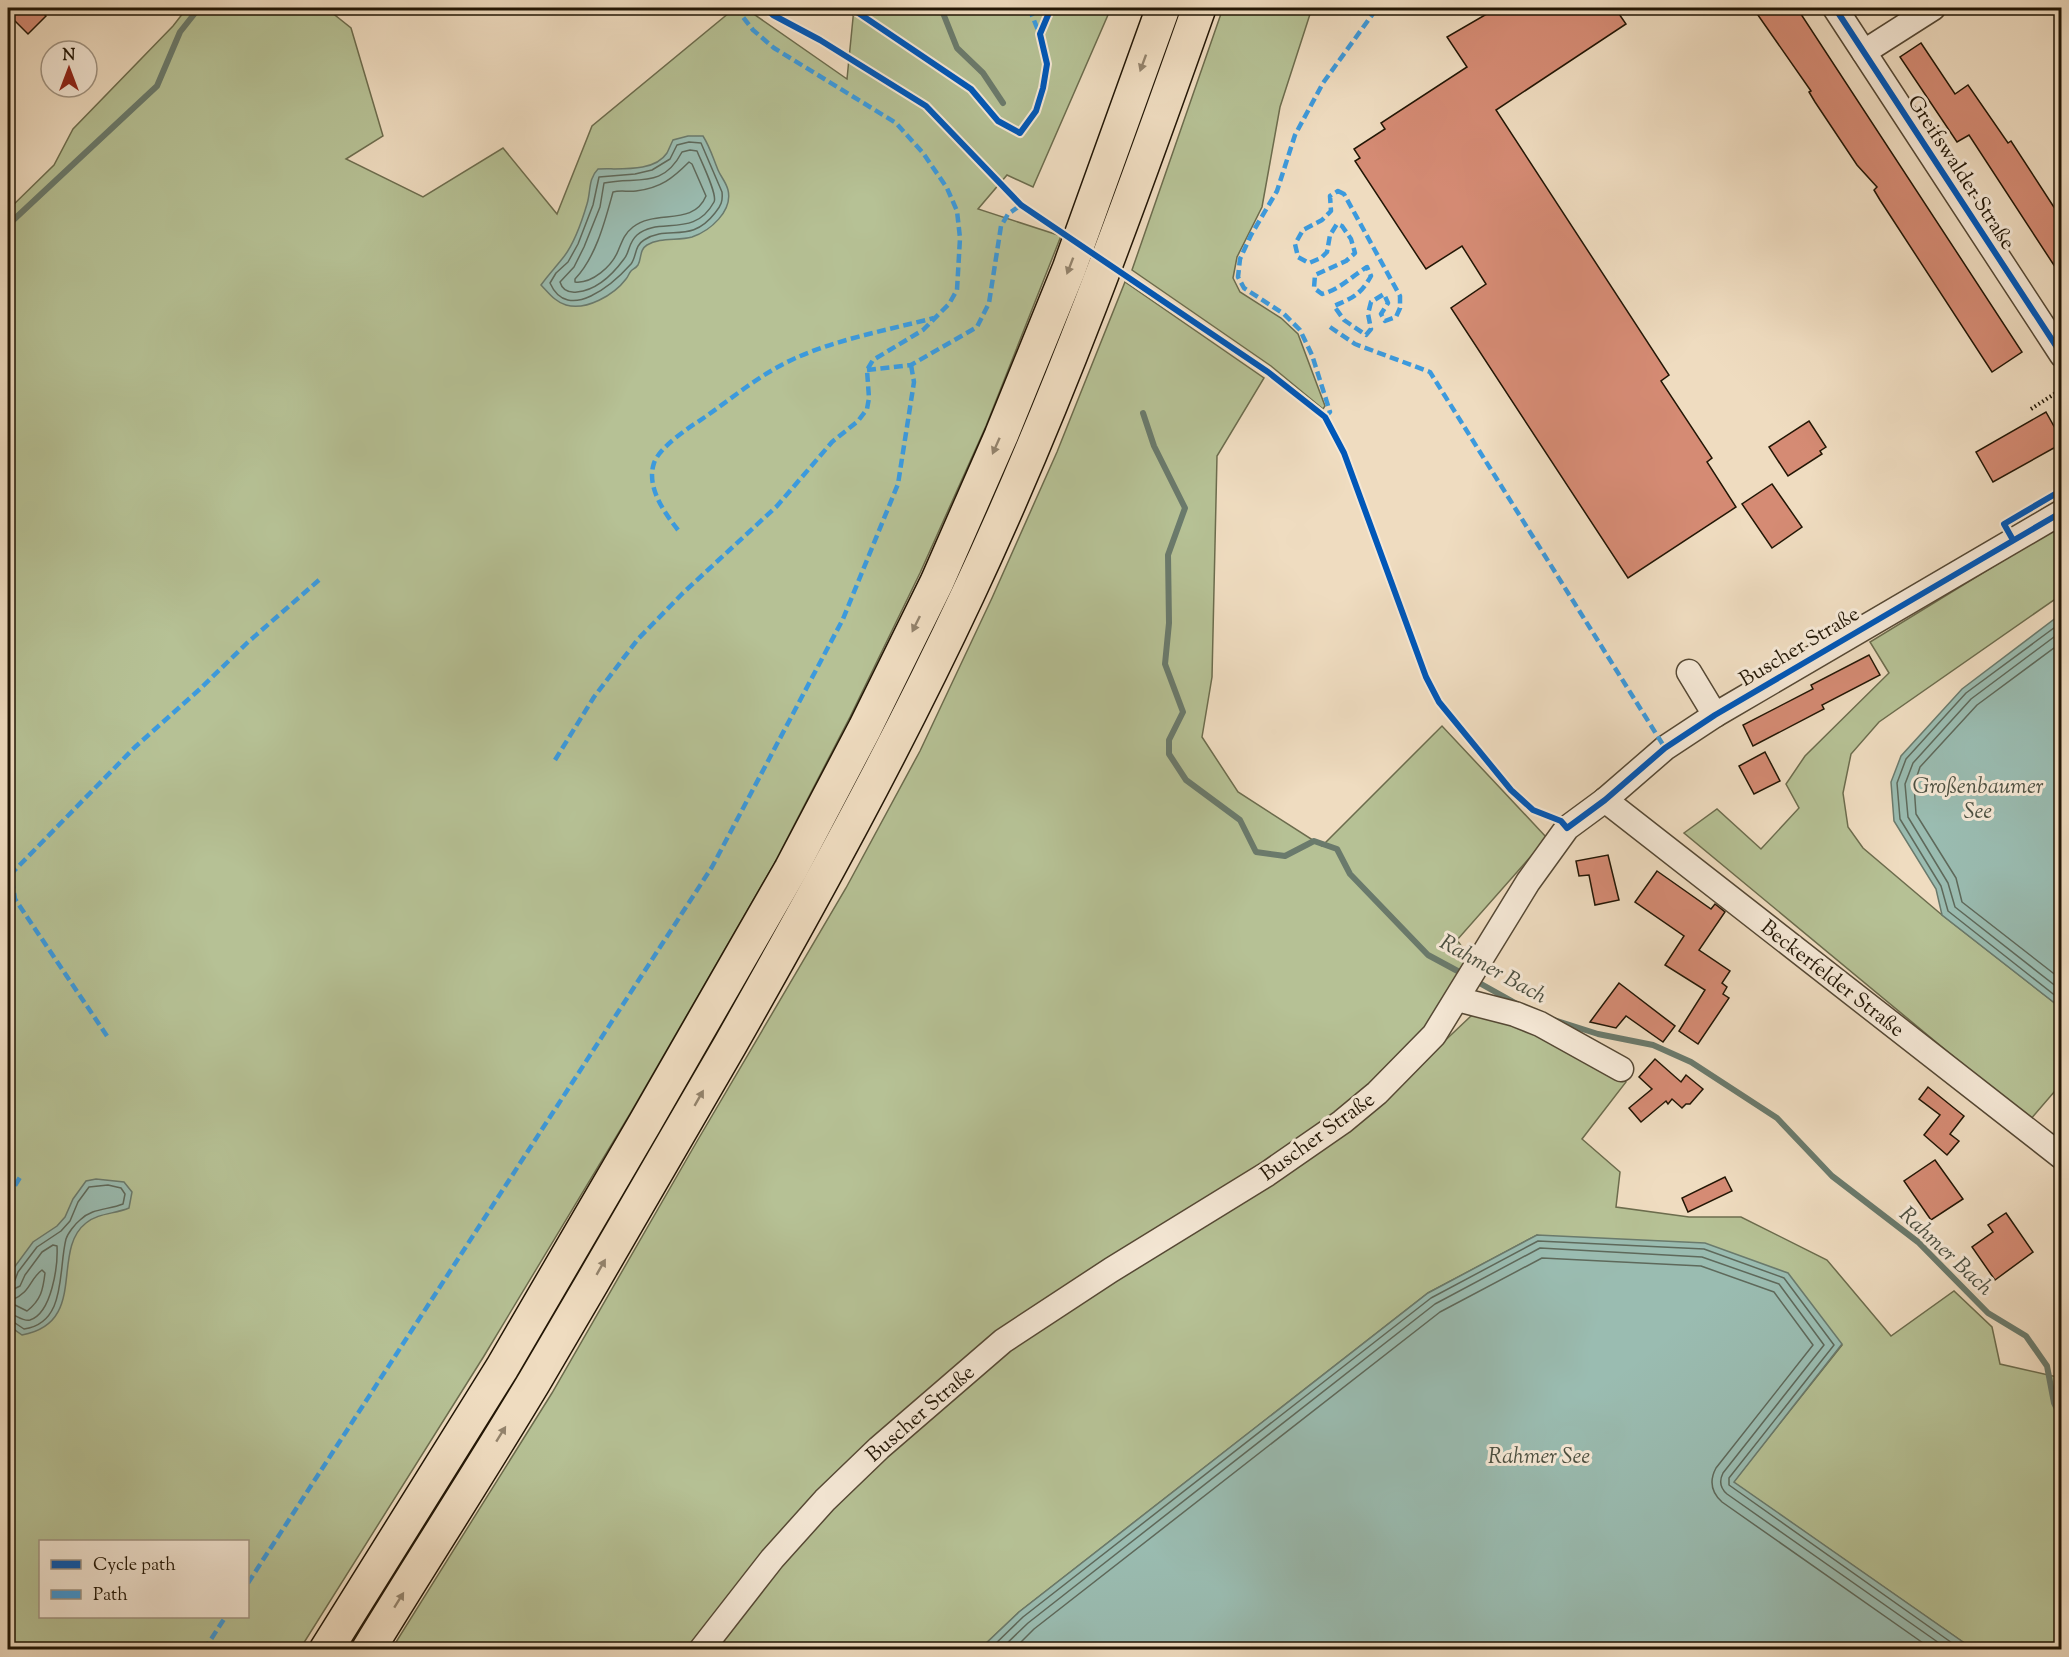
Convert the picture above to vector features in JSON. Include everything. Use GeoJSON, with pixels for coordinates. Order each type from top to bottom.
{"type":"FeatureCollection","features":[{"type":"Feature","properties":{"kind":"highway"},"geometry":{"type":"LineString","coordinates":[[326,1650],[502,1368],[790,869],[865,728],[937,582],[1001,436],[1068,269],[1163,8]]}},
{"type":"Feature","properties":{"kind":"highway"},"geometry":{"type":"LineString","coordinates":[[368,1650],[532,1384],[656,1173],[822,883],[896,742],[969,593],[1034,444],[1102,275],[1199,8]]}},
{"type":"Feature","properties":{"kind":"street","name":"Greifswalder Straße"},"geometry":{"type":"LineString","coordinates":[[1835,8],[2061,355]]}},
{"type":"Feature","properties":{"kind":"street"},"geometry":{"type":"LineString","coordinates":[[1864,52],[1933,8]]}},
{"type":"Feature","properties":{"kind":"street","name":"Buscher Straße"},"geometry":{"type":"LineString","coordinates":[[701,1650],[778,1552],[825,1500],[946,1388],[1015,1332],[1267,1174],[1342,1122],[1377,1093],[1434,1035],[1528,882],[1567,828],[1605,800],[1665,748],[1715,716],[2061,512]]}},
{"type":"Feature","properties":{"kind":"street"},"geometry":{"type":"LineString","coordinates":[[1689,672],[1715,716]]}},
{"type":"Feature","properties":{"kind":"street","name":"Beckerfelder Straße"},"geometry":{"type":"LineString","coordinates":[[1605,800],[2061,1157]]}},
{"type":"Feature","properties":{"kind":"street"},"geometry":{"type":"LineString","coordinates":[[1466,983],[1506,1012],[1532,1021],[1581,1045],[1621,1069]]}},
{"type":"Feature","properties":{"kind":"path"},"geometry":{"type":"LineString","coordinates":[[2031,409],[2061,388]]}},
{"type":"Feature","properties":{"kind":"green space"},"geometry":{"type":"Polygon","coordinates":[[[187,8],[326,8],[351,28],[383,136],[346,159],[423,197],[503,148],[557,214],[592,126],[735,8],[745,8],[847,79],[854,8],[1111,8],[1033,187],[1007,175],[978,209],[1061,236],[986,426],[920,573],[850,717],[774,864],[631,1112],[484,1356],[300,1649],[8,1650],[8,210],[54,165],[73,129],[173,26],[187,8]]]}},
{"type":"Feature","properties":{"kind":"green space"},"geometry":{"type":"Polygon","coordinates":[[[1223,8],[1312,8],[1280,107],[1262,207],[1237,257],[1233,278],[1240,292],[1281,318],[1298,334],[1325,406],[1323,409],[1271,366],[1132,270],[1223,8]]]}},
{"type":"Feature","properties":{"kind":"green space"},"geometry":{"type":"Polygon","coordinates":[[[1125,282],[1264,378],[1217,456],[1212,677],[1202,737],[1238,792],[1322,846],[1442,726],[1547,838],[1457,940],[1470,958],[1378,1104],[1471,1016],[1498,1013],[1600,1062],[1626,1082],[1582,1139],[1620,1172],[1616,1207],[1689,1217],[1741,1217],[1827,1260],[1891,1336],[1954,1291],[1992,1327],[2000,1364],[2057,1377],[2061,1375],[2061,1649],[1973,1649],[1733,1482],[1842,1345],[1537,1235],[1428,1293],[1019,1612],[980,1649],[391,1650],[552,1393],[846,888],[920,751],[1057,452],[1125,282]]]}},
{"type":"Feature","properties":{"kind":"green space"},"geometry":{"type":"Polygon","coordinates":[[[2061,525],[2061,595],[1879,722],[1851,754],[1843,793],[1848,827],[1863,848],[1942,915],[2061,1008],[2061,1084],[2030,1120],[1684,833],[1717,809],[1761,849],[1799,808],[1786,784],[1805,756],[1889,673],[1870,642],[2061,525]]]}},
{"type":"Feature","properties":{"kind":"water"},"geometry":{"type":"Polygon","coordinates":[[[688,136],[703,136],[710,148],[728,190],[729,198],[724,213],[713,225],[692,237],[658,241],[647,245],[643,249],[638,265],[621,285],[607,296],[582,306],[562,304],[555,299],[541,285],[574,240],[585,211],[591,181],[598,169],[635,168],[654,164],[667,153],[673,140],[688,136]]]}},
{"type":"Feature","properties":{"kind":"water","name":"Großenbaumer See"},"geometry":{"type":"Polygon","coordinates":[[[2061,614],[2061,1008],[1942,915],[1936,889],[1894,821],[1891,782],[1901,756],[1962,689],[2061,614]]]}},
{"type":"Feature","properties":{"kind":"water"},"geometry":{"type":"Polygon","coordinates":[[[96,1179],[124,1182],[132,1192],[129,1208],[96,1217],[86,1223],[76,1235],[70,1251],[66,1285],[62,1302],[55,1316],[43,1328],[22,1335],[8,1325],[8,1284],[13,1269],[33,1242],[57,1226],[65,1217],[73,1199],[86,1181],[96,1179]]]}},
{"type":"Feature","properties":{"kind":"water","name":"Rahmer See"},"geometry":{"type":"Polygon","coordinates":[[[1537,1235],[1705,1243],[1788,1273],[1842,1344],[1734,1482],[1973,1649],[980,1649],[1019,1612],[1428,1293],[1537,1235]]]}},
{"type":"Feature","properties":{"kind":"building"},"geometry":{"type":"Polygon","coordinates":[[[8,8],[38,8],[46,16],[28,34],[8,14],[8,8]]]}},
{"type":"Feature","properties":{"kind":"building"},"geometry":{"type":"Polygon","coordinates":[[[1497,8],[1615,8],[1626,24],[1496,110],[1669,375],[1661,381],[1712,458],[1707,462],[1736,507],[1628,578],[1451,308],[1486,284],[1462,246],[1426,269],[1355,161],[1360,158],[1354,149],[1385,129],[1381,123],[1467,67],[1447,37],[1497,8]]]}},
{"type":"Feature","properties":{"kind":"building"},"geometry":{"type":"Polygon","coordinates":[[[1753,8],[1797,8],[2022,352],[1992,372],[1880,200],[1874,190],[1877,187],[1857,165],[1815,102],[1809,92],[1811,91],[1753,8]]]}},
{"type":"Feature","properties":{"kind":"building"},"geometry":{"type":"Polygon","coordinates":[[[1921,43],[1955,94],[1968,85],[2008,143],[2011,141],[2061,218],[2061,276],[1969,135],[1957,142],[1900,57],[1921,43]]]}},
{"type":"Feature","properties":{"kind":"building"},"geometry":{"type":"Polygon","coordinates":[[[2046,412],[2061,439],[2061,444],[1993,482],[1976,452],[2046,412]]]}},
{"type":"Feature","properties":{"kind":"building"},"geometry":{"type":"Polygon","coordinates":[[[1809,421],[1826,447],[1820,451],[1822,454],[1788,476],[1769,447],[1809,421]]]}},
{"type":"Feature","properties":{"kind":"building"},"geometry":{"type":"Polygon","coordinates":[[[1772,484],[1802,527],[1772,548],[1742,504],[1772,484]]]}},
{"type":"Feature","properties":{"kind":"building"},"geometry":{"type":"Polygon","coordinates":[[[1869,655],[1880,675],[1822,705],[1824,709],[1753,746],[1743,725],[1813,689],[1811,685],[1869,655]]]}},
{"type":"Feature","properties":{"kind":"building"},"geometry":{"type":"Polygon","coordinates":[[[1765,752],[1780,781],[1754,794],[1739,766],[1765,752]]]}},
{"type":"Feature","properties":{"kind":"building"},"geometry":{"type":"Polygon","coordinates":[[[1608,855],[1619,900],[1595,905],[1589,875],[1579,876],[1576,861],[1608,855]]]}},
{"type":"Feature","properties":{"kind":"building"},"geometry":{"type":"Polygon","coordinates":[[[1657,871],[1711,909],[1715,904],[1725,912],[1699,950],[1730,971],[1722,983],[1727,987],[1723,994],[1729,998],[1698,1044],[1679,1031],[1705,990],[1665,965],[1684,936],[1635,902],[1657,871]]]}},
{"type":"Feature","properties":{"kind":"building"},"geometry":{"type":"Polygon","coordinates":[[[1619,983],[1675,1026],[1663,1042],[1626,1016],[1616,1028],[1590,1022],[1619,983]]]}},
{"type":"Feature","properties":{"kind":"building"},"geometry":{"type":"Polygon","coordinates":[[[1655,1059],[1681,1082],[1686,1075],[1703,1089],[1690,1104],[1682,1108],[1672,1099],[1668,1104],[1666,1101],[1641,1122],[1629,1108],[1652,1089],[1639,1077],[1655,1059]]]}},
{"type":"Feature","properties":{"kind":"building"},"geometry":{"type":"Polygon","coordinates":[[[1928,1087],[1964,1116],[1950,1134],[1959,1141],[1947,1155],[1924,1135],[1940,1115],[1919,1099],[1928,1087]]]}},
{"type":"Feature","properties":{"kind":"building"},"geometry":{"type":"Polygon","coordinates":[[[1935,1160],[1963,1199],[1931,1220],[1904,1181],[1935,1160]]]}},
{"type":"Feature","properties":{"kind":"building"},"geometry":{"type":"Polygon","coordinates":[[[1725,1177],[1732,1191],[1688,1212],[1682,1198],[1725,1177]]]}},
{"type":"Feature","properties":{"kind":"building"},"geometry":{"type":"Polygon","coordinates":[[[2006,1213],[2033,1252],[1995,1280],[1972,1247],[1993,1232],[1988,1225],[2006,1213]]]}},
{"type":"Feature","properties":{"kind":"waterway"},"geometry":{"type":"LineString","coordinates":[[8,225],[157,86],[180,32],[199,8]]}},
{"type":"Feature","properties":{"kind":"waterway","name":"Rahmer Bach"},"geometry":{"type":"LineString","coordinates":[[941,8],[957,48],[983,73],[1003,103]]}},
{"type":"Feature","properties":{"kind":"waterway","name":"Rahmer Bach"},"geometry":{"type":"LineString","coordinates":[[1143,413],[1154,446],[1185,508],[1168,555],[1169,623],[1165,664],[1183,712],[1169,740],[1169,754],[1186,780],[1240,820],[1256,852],[1285,856],[1314,841],[1337,849],[1350,874],[1428,955],[1465,975]]}},
{"type":"Feature","properties":{"kind":"waterway","name":"Rahmer Bach"},"geometry":{"type":"LineString","coordinates":[[1474,980],[1517,1004]]}},
{"type":"Feature","properties":{"kind":"waterway","name":"Rahmer Bach"},"geometry":{"type":"LineString","coordinates":[[1554,1020],[1598,1034],[1653,1045],[1691,1062],[1777,1118],[1832,1176],[1918,1242],[1988,1313],[2026,1336],[2047,1366],[2054,1403],[2062,1419]]}},
{"type":"Feature","properties":{"kind":"marked path"},"geometry":{"type":"LineString","coordinates":[[555,760],[594,697],[638,639],[683,593],[777,506],[832,442],[858,421],[867,409],[869,398],[867,370],[873,360],[923,330],[949,304],[957,290],[960,238],[957,211],[947,188],[923,153],[896,123],[774,48],[753,30],[736,8]]}},
{"type":"Feature","properties":{"kind":"marked path"},"geometry":{"type":"LineString","coordinates":[[1029,8],[1040,35]]}},
{"type":"Feature","properties":{"kind":"marked path"},"geometry":{"type":"LineString","coordinates":[[1325,417],[1330,412],[1312,355],[1300,330],[1284,314],[1244,288],[1238,277],[1240,259],[1251,235],[1277,191],[1295,135],[1323,83],[1377,8]]}},
{"type":"Feature","properties":{"kind":"marked path"},"geometry":{"type":"LineString","coordinates":[[1338,191],[1344,194],[1400,296],[1400,308],[1396,317],[1385,321],[1381,314],[1388,303],[1384,294],[1371,302],[1368,314],[1371,329],[1366,335],[1344,320],[1334,306],[1351,298],[1364,287],[1371,276],[1367,267],[1328,292],[1322,294],[1314,288],[1315,275],[1346,261],[1355,253],[1351,239],[1342,226],[1337,224],[1330,235],[1327,252],[1321,258],[1309,263],[1298,257],[1295,244],[1303,230],[1322,220],[1331,211],[1330,196],[1338,191]]}},
{"type":"Feature","properties":{"kind":"marked path"},"geometry":{"type":"LineString","coordinates":[[867,370],[911,365],[977,327],[989,303],[1001,226],[1008,214],[1021,205]]}},
{"type":"Feature","properties":{"kind":"marked path"},"geometry":{"type":"LineString","coordinates":[[678,530],[658,499],[652,481],[652,472],[657,457],[676,437],[758,379],[794,359],[853,338],[934,318]]}},
{"type":"Feature","properties":{"kind":"marked path"},"geometry":{"type":"LineString","coordinates":[[1330,327],[1355,344],[1430,372],[1665,748]]}},
{"type":"Feature","properties":{"kind":"marked path"},"geometry":{"type":"LineString","coordinates":[[249,1581],[712,867],[843,619],[898,484],[914,382],[911,365]]}},
{"type":"Feature","properties":{"kind":"marked path"},"geometry":{"type":"LineString","coordinates":[[107,1036],[15,899],[11,874],[134,748],[319,580]]}},
{"type":"Feature","properties":{"kind":"marked path"},"geometry":{"type":"LineString","coordinates":[[8,1197],[22,1174]]}},
{"type":"Feature","properties":{"kind":"marked path"},"geometry":{"type":"LineString","coordinates":[[204,1650],[225,1618]]}},
{"type":"Feature","properties":{"kind":"cycle path"},"geometry":{"type":"LineString","coordinates":[[765,8],[773,15],[820,40],[926,106],[1021,205],[1268,372],[1325,417],[1344,453],[1426,677],[1439,702],[1511,790],[1533,810],[1561,821],[1567,828],[1605,800],[1665,748],[1715,715],[2062,512]]}},
{"type":"Feature","properties":{"kind":"cycle path"},"geometry":{"type":"LineString","coordinates":[[851,8],[971,89],[998,121],[1020,133],[1036,111],[1043,88],[1047,64],[1040,34],[1051,8]]}},
{"type":"Feature","properties":{"kind":"cycle path"},"geometry":{"type":"LineString","coordinates":[[1835,8],[2062,355]]}},
{"type":"Feature","properties":{"kind":"cycle path"},"geometry":{"type":"LineString","coordinates":[[2013,540],[2004,524],[2062,490]]}}]}
